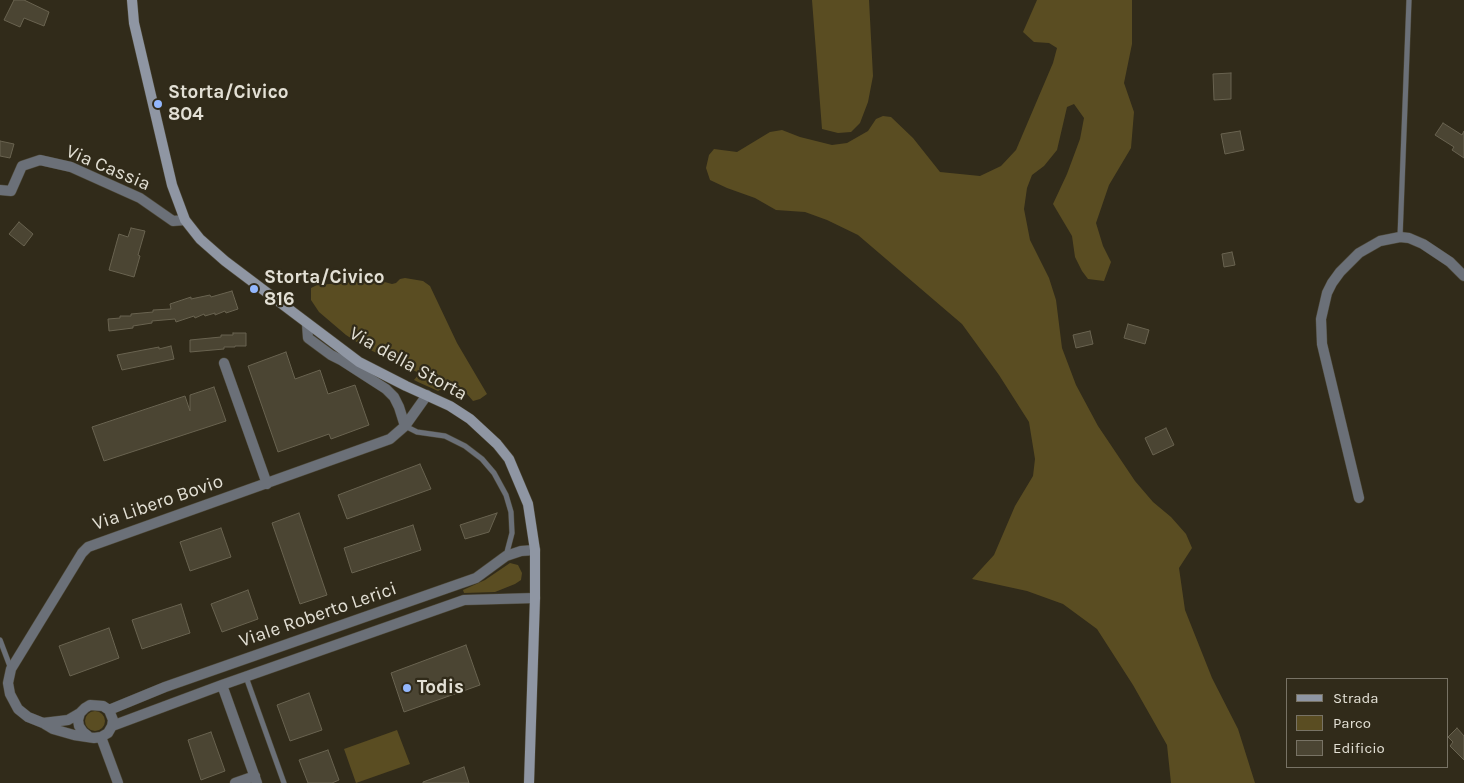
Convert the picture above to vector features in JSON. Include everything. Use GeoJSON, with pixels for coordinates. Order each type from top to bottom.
{"type":"FeatureCollection","features":[{"type":"Feature","properties":{"kind":"main road","name":"Via della Storta"},"geometry":{"type":"LineString","coordinates":[[132,0],[134,23],[172,185],[185,220],[200,239],[225,261],[359,362],[450,406],[470,419],[498,444],[509,459],[528,504],[535,550],[536,598],[529,783]]}},
{"type":"Feature","properties":{"kind":"street","name":"Via Cassia"},"geometry":{"type":"LineString","coordinates":[[0,190],[11,191],[22,166],[40,160],[71,167],[140,198],[173,222],[185,220]]}},
{"type":"Feature","properties":{"kind":"street"},"geometry":{"type":"LineString","coordinates":[[1359,498],[1322,344],[1321,319],[1327,293],[1332,282],[1359,253],[1380,241],[1400,237],[1409,238],[1423,244],[1450,262],[1464,276]]}},
{"type":"Feature","properties":{"kind":"street"},"geometry":{"type":"LineString","coordinates":[[308,324],[308,338],[330,355],[341,360],[394,396],[405,426]]}},
{"type":"Feature","properties":{"kind":"street"},"geometry":{"type":"LineString","coordinates":[[224,363],[267,484]]}},
{"type":"Feature","properties":{"kind":"street","name":"Via Libero Bovio"},"geometry":{"type":"LineString","coordinates":[[88,736],[74,735],[53,729],[28,717],[18,709],[10,694],[8,683],[11,669],[82,553],[88,547],[390,439],[405,426],[427,395]]}},
{"type":"Feature","properties":{"kind":"street","name":"Viale Roberto Lerici"},"geometry":{"type":"LineString","coordinates":[[109,710],[174,684],[476,578],[506,556],[521,550],[535,550]]}},
{"type":"Feature","properties":{"kind":"street","name":"Viale Roberto Lerici"},"geometry":{"type":"LineString","coordinates":[[112,726],[246,676],[464,600],[536,598]]}},
{"type":"Feature","properties":{"kind":"street"},"geometry":{"type":"LineString","coordinates":[[222,685],[256,780],[234,783]]}},
{"type":"Feature","properties":{"kind":"street"},"geometry":{"type":"LineString","coordinates":[[43,723],[68,720],[80,713],[84,708],[97,704],[109,710],[112,715],[112,726],[108,733],[101,737],[94,738],[88,736],[82,732],[79,726],[80,713]]}},
{"type":"Feature","properties":{"kind":"street"},"geometry":{"type":"LineString","coordinates":[[101,737],[118,783]]}},
{"type":"Feature","properties":{"kind":"lane"},"geometry":{"type":"LineString","coordinates":[[1400,237],[1409,0]]}},
{"type":"Feature","properties":{"kind":"lane"},"geometry":{"type":"LineString","coordinates":[[405,426],[417,432],[445,436],[464,446],[482,459],[494,473],[506,495],[511,512],[512,534],[506,556]]}},
{"type":"Feature","properties":{"kind":"lane"},"geometry":{"type":"LineString","coordinates":[[0,640],[11,669]]}},
{"type":"Feature","properties":{"kind":"lane"},"geometry":{"type":"LineString","coordinates":[[246,676],[284,783]]}},
{"type":"Feature","properties":{"kind":"green space"},"geometry":{"type":"Polygon","coordinates":[[[812,0],[869,0],[873,76],[868,102],[860,123],[851,132],[838,133],[822,129],[812,0]]]}},
{"type":"Feature","properties":{"kind":"green space"},"geometry":{"type":"Polygon","coordinates":[[[1037,0],[1132,0],[1132,44],[1124,83],[1134,112],[1131,148],[1109,185],[1096,223],[1103,246],[1111,262],[1104,281],[1088,279],[1082,271],[1075,257],[1072,236],[1053,204],[1080,139],[1084,118],[1074,104],[1067,107],[1057,150],[1044,166],[1032,175],[1027,188],[1024,209],[1030,240],[1049,278],[1056,300],[1062,348],[1076,385],[1098,426],[1135,481],[1153,502],[1171,517],[1186,534],[1192,548],[1179,568],[1185,610],[1212,678],[1238,729],[1255,783],[1171,783],[1167,745],[1133,685],[1097,629],[1063,604],[1027,591],[972,579],[994,555],[1015,506],[1033,476],[1035,459],[1029,422],[999,375],[962,324],[858,235],[805,212],[776,210],[755,198],[710,180],[706,168],[709,155],[714,149],[737,152],[770,132],[782,130],[800,137],[832,145],[847,143],[868,131],[876,119],[883,116],[891,117],[913,138],[940,172],[980,176],[1001,166],[1016,150],[1053,63],[1057,48],[1049,43],[1034,42],[1023,32],[1037,0]]]}},
{"type":"Feature","properties":{"kind":"green space"},"geometry":{"type":"Polygon","coordinates":[[[405,278],[423,281],[430,286],[457,343],[487,394],[480,399],[473,401],[462,388],[447,386],[438,391],[414,380],[418,375],[417,372],[366,348],[346,335],[319,312],[311,300],[311,288],[317,285],[368,281],[381,281],[392,284],[405,278]]]}},
{"type":"Feature","properties":{"kind":"green space"},"geometry":{"type":"Polygon","coordinates":[[[510,563],[518,565],[522,573],[521,580],[515,584],[495,592],[464,593],[463,590],[485,580],[510,563]]]}},
{"type":"Feature","properties":{"kind":"green space"},"geometry":{"type":"Polygon","coordinates":[[[91,711],[99,711],[105,717],[105,725],[99,731],[91,731],[85,725],[85,717],[91,711]]]}},
{"type":"Feature","properties":{"kind":"green space"},"geometry":{"type":"Polygon","coordinates":[[[397,730],[410,764],[356,783],[344,749],[397,730]]]}},
{"type":"Feature","properties":{"kind":"building"},"geometry":{"type":"Polygon","coordinates":[[[14,0],[24,0],[49,12],[44,26],[24,18],[20,27],[4,20],[14,0]]]}},
{"type":"Feature","properties":{"kind":"building"},"geometry":{"type":"Polygon","coordinates":[[[1231,73],[1231,99],[1214,100],[1213,74],[1231,73]]]}},
{"type":"Feature","properties":{"kind":"building"},"geometry":{"type":"Polygon","coordinates":[[[1443,123],[1462,135],[1464,131],[1464,158],[1452,150],[1454,147],[1435,135],[1443,123]]]}},
{"type":"Feature","properties":{"kind":"building"},"geometry":{"type":"Polygon","coordinates":[[[1240,131],[1244,150],[1225,154],[1221,134],[1240,131]]]}},
{"type":"Feature","properties":{"kind":"building"},"geometry":{"type":"Polygon","coordinates":[[[0,141],[14,144],[10,158],[0,156],[0,141]]]}},
{"type":"Feature","properties":{"kind":"building"},"geometry":{"type":"Polygon","coordinates":[[[19,222],[33,234],[24,246],[9,234],[19,222]]]}},
{"type":"Feature","properties":{"kind":"building"},"geometry":{"type":"Polygon","coordinates":[[[131,228],[145,231],[134,277],[109,270],[119,234],[128,237],[131,228]]]}},
{"type":"Feature","properties":{"kind":"building"},"geometry":{"type":"Polygon","coordinates":[[[1232,252],[1235,265],[1224,267],[1222,254],[1232,252]]]}},
{"type":"Feature","properties":{"kind":"building"},"geometry":{"type":"Polygon","coordinates":[[[232,291],[238,309],[226,313],[225,311],[205,316],[204,314],[176,322],[175,319],[152,321],[152,323],[133,326],[133,328],[109,331],[108,319],[153,312],[153,310],[171,309],[170,304],[191,297],[191,299],[210,295],[211,297],[232,291]]]}},
{"type":"Feature","properties":{"kind":"building"},"geometry":{"type":"Polygon","coordinates":[[[1128,324],[1149,330],[1145,344],[1124,338],[1128,324]]]}},
{"type":"Feature","properties":{"kind":"building"},"geometry":{"type":"Polygon","coordinates":[[[1090,331],[1093,344],[1076,348],[1073,335],[1090,331]]]}},
{"type":"Feature","properties":{"kind":"building"},"geometry":{"type":"Polygon","coordinates":[[[233,333],[246,333],[246,346],[190,352],[190,340],[221,337],[221,335],[233,335],[233,333]]]}},
{"type":"Feature","properties":{"kind":"building"},"geometry":{"type":"Polygon","coordinates":[[[171,346],[174,359],[122,370],[117,355],[159,347],[159,349],[171,346]]]}},
{"type":"Feature","properties":{"kind":"building"},"geometry":{"type":"Polygon","coordinates":[[[286,352],[295,379],[320,370],[328,394],[355,385],[369,425],[331,439],[329,434],[278,452],[248,366],[286,352]]]}},
{"type":"Feature","properties":{"kind":"building"},"geometry":{"type":"Polygon","coordinates":[[[214,387],[226,421],[104,461],[92,427],[185,396],[190,411],[190,395],[214,387]]]}},
{"type":"Feature","properties":{"kind":"building"},"geometry":{"type":"Polygon","coordinates":[[[1166,428],[1174,445],[1153,455],[1145,438],[1166,428]]]}},
{"type":"Feature","properties":{"kind":"building"},"geometry":{"type":"Polygon","coordinates":[[[420,464],[431,489],[347,519],[338,495],[420,464]]]}},
{"type":"Feature","properties":{"kind":"building"},"geometry":{"type":"Polygon","coordinates":[[[299,513],[327,595],[300,604],[272,523],[299,513]]]}},
{"type":"Feature","properties":{"kind":"building"},"geometry":{"type":"Polygon","coordinates":[[[497,513],[489,532],[465,539],[460,525],[497,513]]]}},
{"type":"Feature","properties":{"kind":"building"},"geometry":{"type":"Polygon","coordinates":[[[413,525],[421,550],[352,573],[344,548],[413,525]]]}},
{"type":"Feature","properties":{"kind":"building"},"geometry":{"type":"Polygon","coordinates":[[[221,528],[231,557],[190,571],[180,542],[221,528]]]}},
{"type":"Feature","properties":{"kind":"building"},"geometry":{"type":"Polygon","coordinates":[[[248,590],[258,619],[222,632],[211,604],[248,590]]]}},
{"type":"Feature","properties":{"kind":"building"},"geometry":{"type":"Polygon","coordinates":[[[181,604],[190,633],[142,649],[132,620],[181,604]]]}},
{"type":"Feature","properties":{"kind":"building"},"geometry":{"type":"Polygon","coordinates":[[[109,628],[119,658],[70,676],[59,646],[109,628]]]}},
{"type":"Feature","properties":{"kind":"building"},"geometry":{"type":"Polygon","coordinates":[[[466,645],[480,685],[404,712],[391,673],[466,645]]]}},
{"type":"Feature","properties":{"kind":"building"},"geometry":{"type":"Polygon","coordinates":[[[309,693],[322,730],[290,741],[277,705],[309,693]]]}},
{"type":"Feature","properties":{"kind":"building"},"geometry":{"type":"Polygon","coordinates":[[[1457,728],[1464,736],[1464,760],[1450,746],[1453,742],[1449,736],[1457,728]]]}},
{"type":"Feature","properties":{"kind":"building"},"geometry":{"type":"Polygon","coordinates":[[[211,732],[225,771],[201,780],[188,740],[211,732]]]}},
{"type":"Feature","properties":{"kind":"building"},"geometry":{"type":"Polygon","coordinates":[[[328,750],[339,780],[332,783],[308,783],[299,760],[328,750]]]}},
{"type":"Feature","properties":{"kind":"building"},"geometry":{"type":"Polygon","coordinates":[[[464,767],[469,783],[423,783],[423,782],[464,767]]]}},
{"type":"Feature","properties":{"kind":"place","name":"Storta/Civico 804"},"geometry":{"type":"Point","coordinates":[158,104]}},
{"type":"Feature","properties":{"kind":"place","name":"Storta/Civico 816"},"geometry":{"type":"Point","coordinates":[254,289]}},
{"type":"Feature","properties":{"kind":"place","name":"Todis"},"geometry":{"type":"Point","coordinates":[407,688]}}]}
